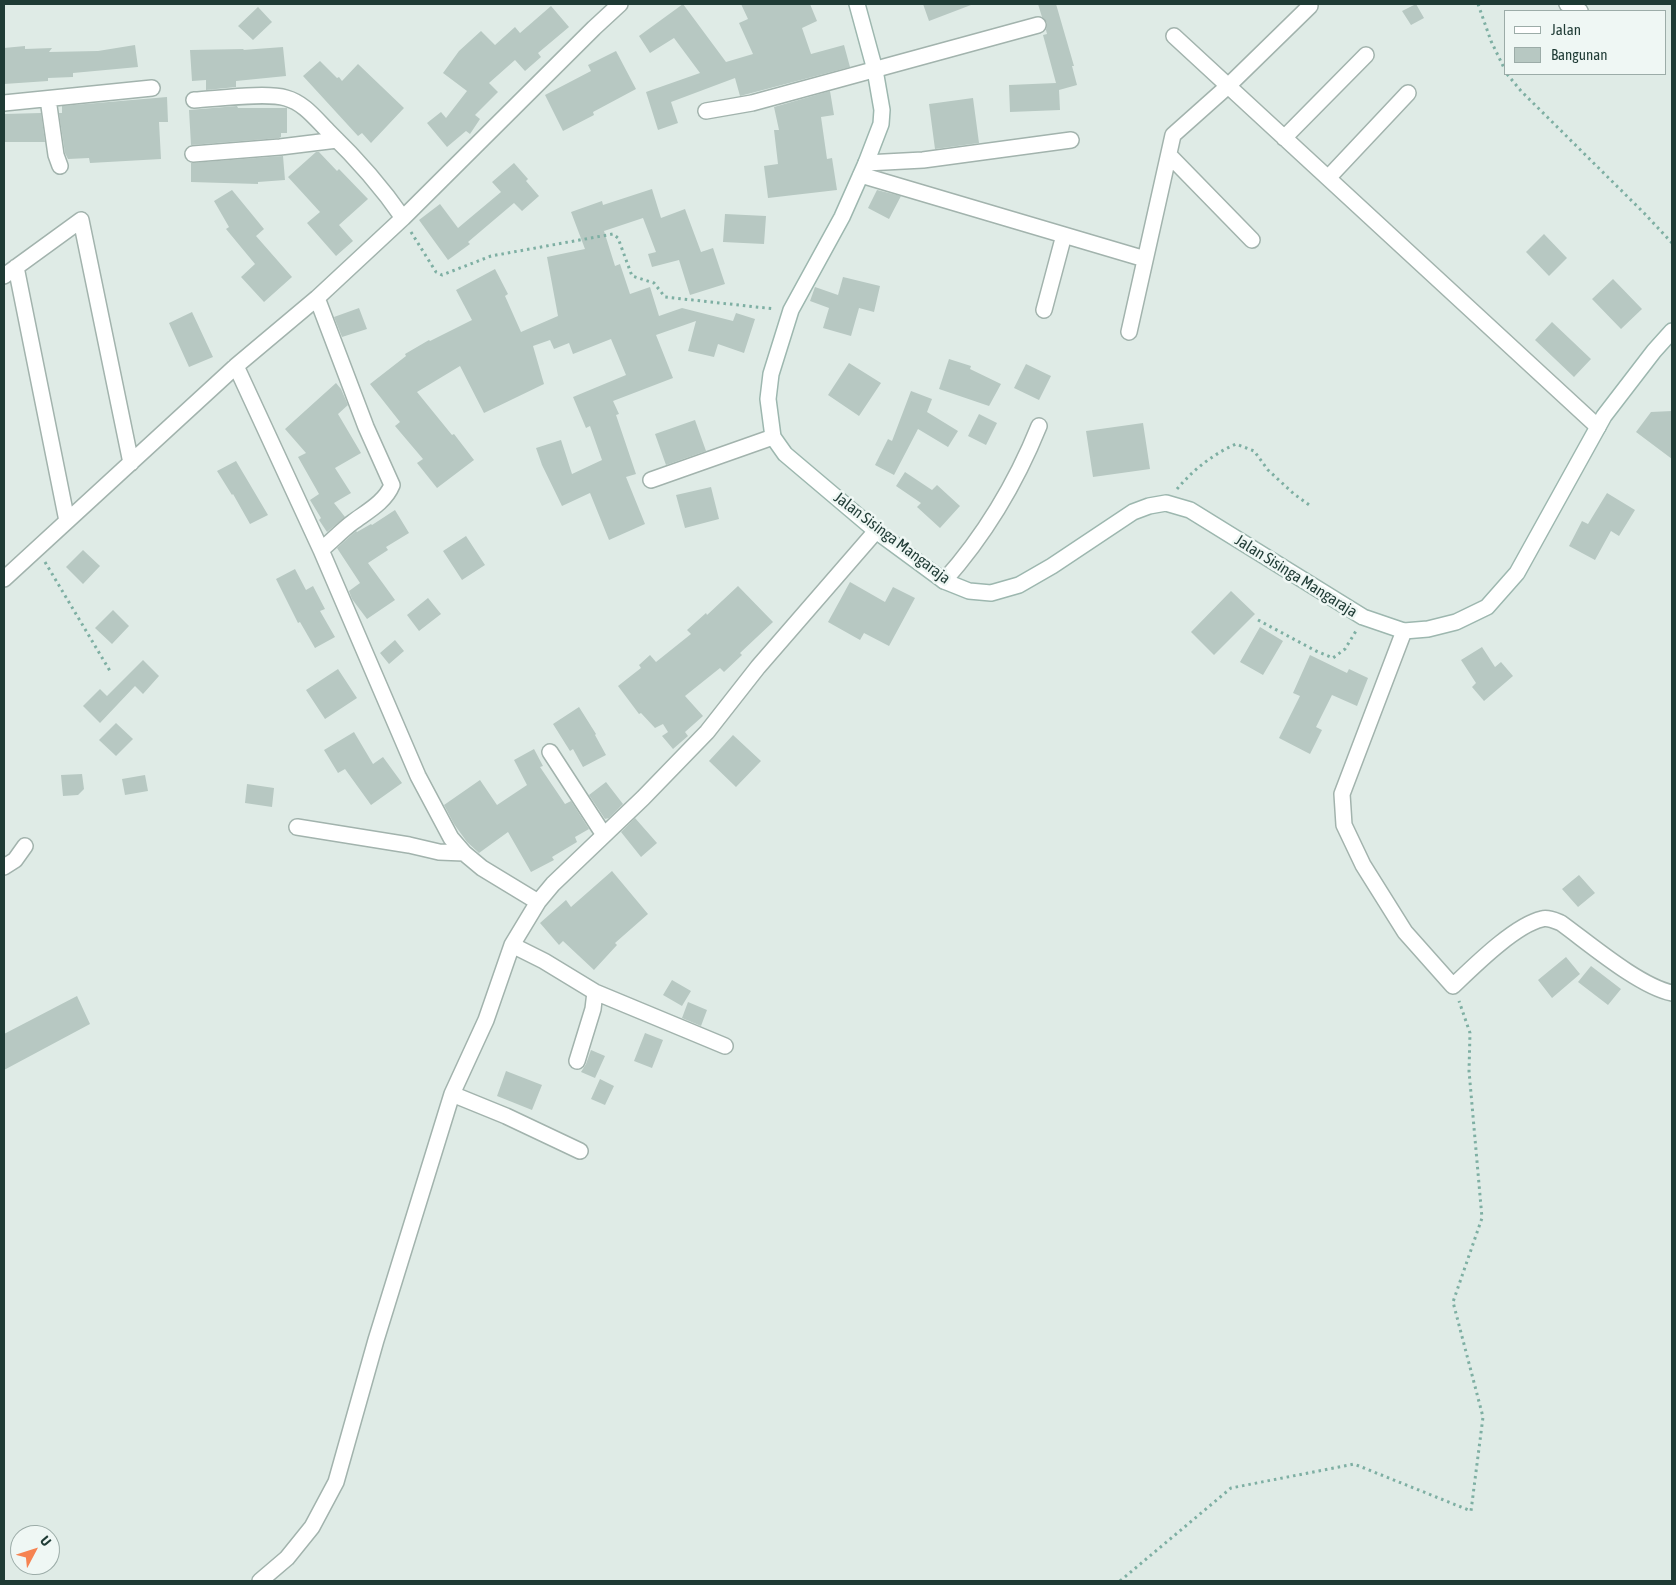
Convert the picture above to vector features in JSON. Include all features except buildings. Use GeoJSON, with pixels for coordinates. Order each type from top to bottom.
{"type":"FeatureCollection","features":[{"type":"Feature","properties":{"kind":"street"},"geometry":{"type":"LineString","coordinates":[[4,579],[236,366],[317,298],[403,218],[620,4]]}},
{"type":"Feature","properties":{"kind":"street"},"geometry":{"type":"LineString","coordinates":[[651,480],[773,437],[768,399],[771,374],[791,310],[842,218],[864,169],[881,124],[882,110],[875,70],[857,4]]}},
{"type":"Feature","properties":{"kind":"street"},"geometry":{"type":"LineString","coordinates":[[1566,4],[1578,10]]}},
{"type":"Feature","properties":{"kind":"street"},"geometry":{"type":"LineString","coordinates":[[1129,332],[1173,135],[1228,86],[1310,6]]}},
{"type":"Feature","properties":{"kind":"street"},"geometry":{"type":"LineString","coordinates":[[706,111],[752,103],[1038,25]]}},
{"type":"Feature","properties":{"kind":"street"},"geometry":{"type":"LineString","coordinates":[[1174,36],[1598,427]]}},
{"type":"Feature","properties":{"kind":"street"},"geometry":{"type":"LineString","coordinates":[[1284,138],[1366,55]]}},
{"type":"Feature","properties":{"kind":"street"},"geometry":{"type":"LineString","coordinates":[[4,103],[152,88]]}},
{"type":"Feature","properties":{"kind":"street"},"geometry":{"type":"LineString","coordinates":[[1328,178],[1408,94]]}},
{"type":"Feature","properties":{"kind":"street"},"geometry":{"type":"LineString","coordinates":[[194,100],[264,96],[285,98],[303,106],[366,170],[403,218]]}},
{"type":"Feature","properties":{"kind":"street"},"geometry":{"type":"LineString","coordinates":[[48,99],[56,155],[60,166]]}},
{"type":"Feature","properties":{"kind":"street"},"geometry":{"type":"LineString","coordinates":[[193,154],[337,140]]}},
{"type":"Feature","properties":{"kind":"street"},"geometry":{"type":"LineString","coordinates":[[864,169],[1071,140]]}},
{"type":"Feature","properties":{"kind":"street"},"geometry":{"type":"LineString","coordinates":[[1169,155],[1252,240]]}},
{"type":"Feature","properties":{"kind":"street"},"geometry":{"type":"LineString","coordinates":[[864,169],[1064,236],[1145,260]]}},
{"type":"Feature","properties":{"kind":"street"},"geometry":{"type":"LineString","coordinates":[[67,521],[10,272],[81,220],[131,463]]}},
{"type":"Feature","properties":{"kind":"street"},"geometry":{"type":"LineString","coordinates":[[1044,310],[1064,236]]}},
{"type":"Feature","properties":{"kind":"street"},"geometry":{"type":"LineString","coordinates":[[317,298],[366,426],[392,485],[388,494],[381,501],[321,550]]}},
{"type":"Feature","properties":{"kind":"street","name":"Jalan Sisinga Mangaraja"},"geometry":{"type":"LineString","coordinates":[[773,437],[785,454],[876,531],[944,581],[969,591],[991,593],[1019,585],[1052,566],[1133,512],[1149,506],[1166,503],[1190,510],[1364,617],[1404,631],[1428,629],[1456,622],[1487,607],[1517,573],[1598,427],[1640,369],[1672,331]]}},
{"type":"Feature","properties":{"kind":"street"},"geometry":{"type":"LineString","coordinates":[[236,366],[321,550],[418,776],[451,838],[464,853],[482,868],[538,902]]}},
{"type":"Feature","properties":{"kind":"street"},"geometry":{"type":"LineString","coordinates":[[944,581],[959,564],[997,510],[1028,452],[1039,426]]}},
{"type":"Feature","properties":{"kind":"street"},"geometry":{"type":"LineString","coordinates":[[260,1581],[287,1558],[312,1527],[336,1482],[376,1340],[452,1094],[486,1020],[512,945],[538,902],[553,884],[643,798],[707,732],[758,668],[876,531]]}},
{"type":"Feature","properties":{"kind":"street"},"geometry":{"type":"LineString","coordinates":[[1404,631],[1342,794],[1344,825],[1362,865],[1405,932],[1453,986],[1518,930],[1544,918],[1561,923],[1620,966],[1651,985],[1672,992]]}},
{"type":"Feature","properties":{"kind":"street"},"geometry":{"type":"LineString","coordinates":[[550,752],[604,835]]}},
{"type":"Feature","properties":{"kind":"street"},"geometry":{"type":"LineString","coordinates":[[297,827],[409,845],[438,852],[464,853]]}},
{"type":"Feature","properties":{"kind":"street"},"geometry":{"type":"LineString","coordinates":[[4,867],[15,860],[25,846]]}},
{"type":"Feature","properties":{"kind":"street"},"geometry":{"type":"LineString","coordinates":[[512,945],[544,961],[595,992],[725,1046]]}},
{"type":"Feature","properties":{"kind":"street"},"geometry":{"type":"LineString","coordinates":[[577,1061],[593,1009],[595,992]]}},
{"type":"Feature","properties":{"kind":"street"},"geometry":{"type":"LineString","coordinates":[[452,1094],[506,1116],[580,1151]]}},
{"type":"Feature","properties":{"kind":"path"},"geometry":{"type":"LineString","coordinates":[[1478,4],[1491,41],[1504,68]]}},
{"type":"Feature","properties":{"kind":"path"},"geometry":{"type":"LineString","coordinates":[[1508,75],[1521,92],[1672,243]]}},
{"type":"Feature","properties":{"kind":"path"},"geometry":{"type":"LineString","coordinates":[[403,218],[436,272],[442,275],[491,256],[613,234],[618,238],[632,276],[654,283],[665,297],[791,310]]}},
{"type":"Feature","properties":{"kind":"path"},"geometry":{"type":"LineString","coordinates":[[1166,503],[1187,478],[1220,451],[1236,444],[1254,451],[1268,470],[1294,494],[1312,506]]}},
{"type":"Feature","properties":{"kind":"path"},"geometry":{"type":"LineString","coordinates":[[36,550],[69,600],[110,671]]}},
{"type":"Feature","properties":{"kind":"path"},"geometry":{"type":"LineString","coordinates":[[1258,620],[1333,658],[1346,649],[1364,617]]}},
{"type":"Feature","properties":{"kind":"path"},"geometry":{"type":"LineString","coordinates":[[1120,1581],[1231,1488],[1354,1464],[1471,1511],[1483,1417],[1452,1302],[1482,1218],[1469,1071],[1470,1033],[1453,986]]}}]}
